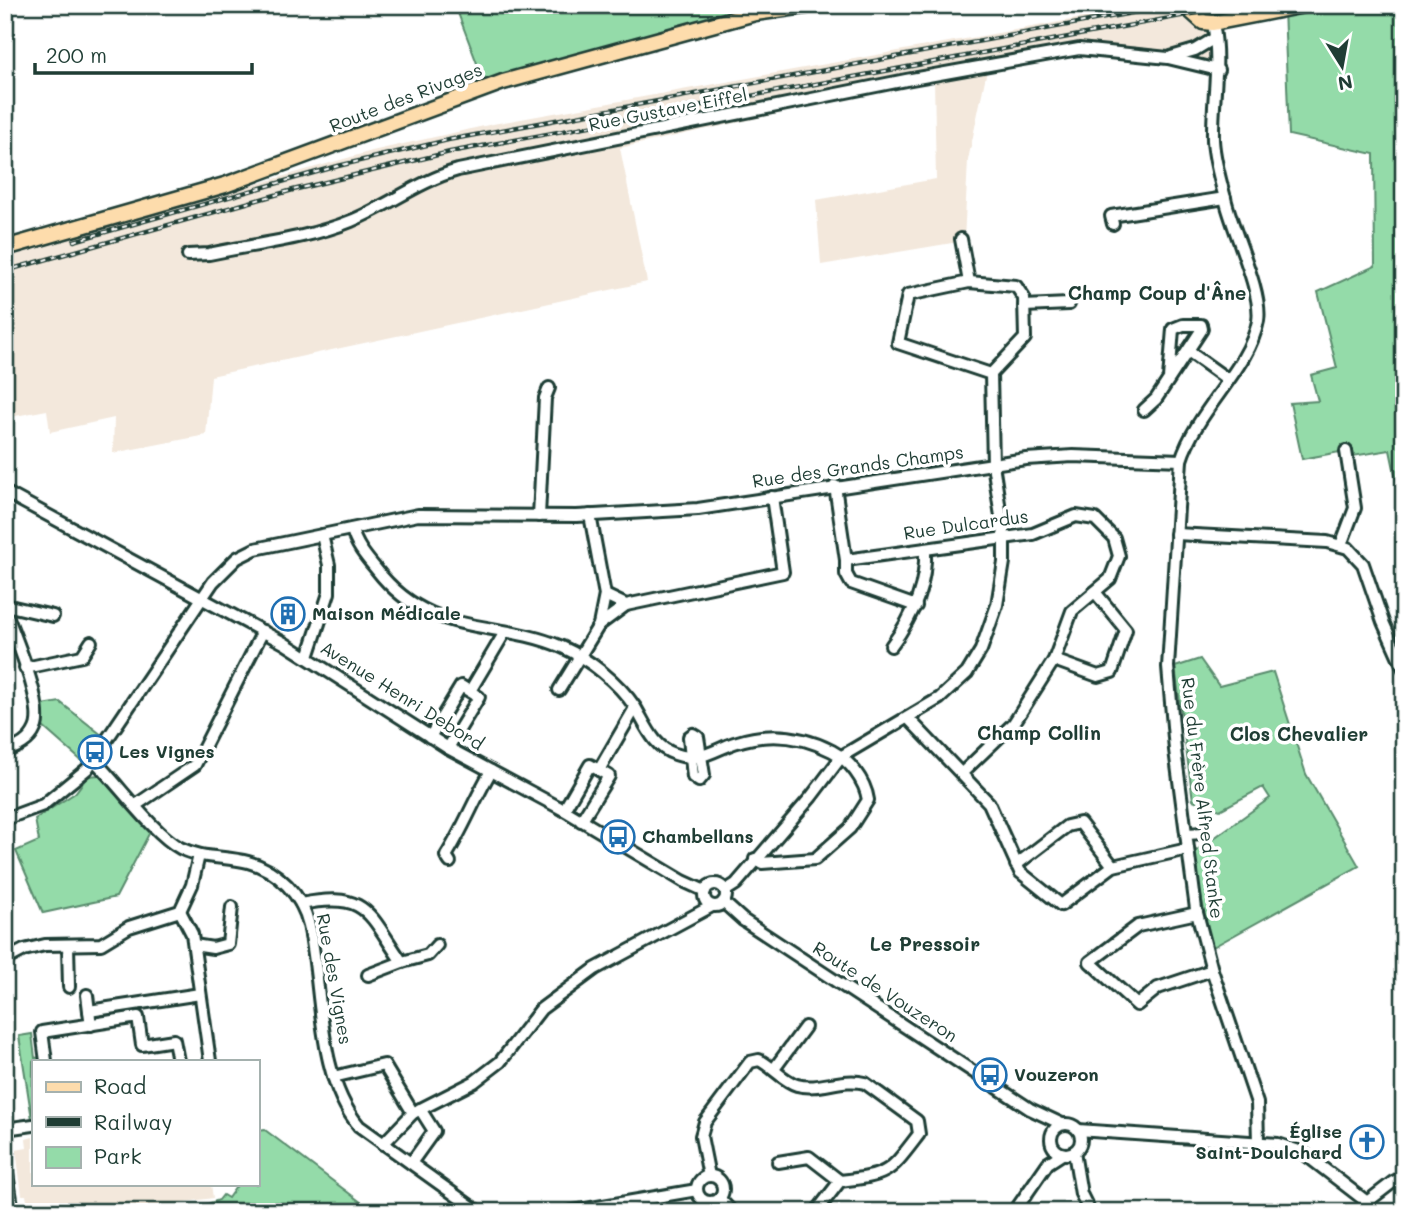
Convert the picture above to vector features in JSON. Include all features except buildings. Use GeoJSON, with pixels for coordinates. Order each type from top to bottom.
{"type":"FeatureCollection","features":[{"type":"Feature","properties":{"kind":"main road","name":"Route des Rivages"},"geometry":{"type":"LineString","coordinates":[[9,246],[225,186],[503,82],[755,13],[812,5]]}},
{"type":"Feature","properties":{"kind":"main road"},"geometry":{"type":"LineString","coordinates":[[1184,5],[1203,22],[1213,23],[1304,5]]}},
{"type":"Feature","properties":{"kind":"street","name":"Rue du Frère Alfred Stanke"},"geometry":{"type":"LineString","coordinates":[[1213,23],[1218,70],[1213,144],[1224,198],[1257,297],[1259,319],[1251,344],[1194,427],[1181,460],[1168,693],[1197,914],[1212,970],[1257,1103],[1258,1142]]}},
{"type":"Feature","properties":{"kind":"street","name":"Rue Gustave Eiffel"},"geometry":{"type":"LineString","coordinates":[[1168,58],[1195,50],[1215,38]]}},
{"type":"Feature","properties":{"kind":"street","name":"Rue Gustave Eiffel"},"geometry":{"type":"LineString","coordinates":[[188,255],[209,254],[325,230],[360,217],[443,174],[602,140],[1079,49],[1168,58],[1218,70]]}},
{"type":"Feature","properties":{"kind":"street"},"geometry":{"type":"LineString","coordinates":[[1113,224],[1111,216],[1224,198]]}},
{"type":"Feature","properties":{"kind":"street"},"geometry":{"type":"LineString","coordinates":[[961,239],[970,282]]}},
{"type":"Feature","properties":{"kind":"street"},"geometry":{"type":"LineString","coordinates":[[383,1144],[416,1111],[484,1075],[501,1061],[541,1009],[595,969],[720,900],[811,797],[842,756],[908,718],[953,687],[967,673],[981,650],[998,605],[1004,562],[1004,536],[993,464],[990,374],[1025,338],[1023,293],[1018,288],[970,282],[908,295],[898,343],[990,374]]}},
{"type":"Feature","properties":{"kind":"street"},"geometry":{"type":"LineString","coordinates":[[1024,306],[1069,304]]}},
{"type":"Feature","properties":{"kind":"street"},"geometry":{"type":"LineString","coordinates":[[1144,410],[1169,379],[1174,362],[1173,330],[1197,323],[1202,329],[1188,351],[1174,362]]}},
{"type":"Feature","properties":{"kind":"street"},"geometry":{"type":"LineString","coordinates":[[1188,351],[1227,379]]}},
{"type":"Feature","properties":{"kind":"street"},"geometry":{"type":"LineString","coordinates":[[539,516],[545,398],[549,388]]}},
{"type":"Feature","properties":{"kind":"street"},"geometry":{"type":"LineString","coordinates":[[1342,545],[1355,508],[1346,451]]}},
{"type":"Feature","properties":{"kind":"street","name":"Rue des Grands Champs"},"geometry":{"type":"LineString","coordinates":[[5,819],[43,805],[69,786],[94,760],[202,599],[223,571],[244,554],[352,528],[418,516],[539,516],[698,509],[993,464],[1073,456],[1181,460]]}},
{"type":"Feature","properties":{"kind":"street"},"geometry":{"type":"LineString","coordinates":[[835,486],[846,574],[851,583],[916,606]]}},
{"type":"Feature","properties":{"kind":"street","name":"Avenue Henri Debord"},"geometry":{"type":"LineString","coordinates":[[5,492],[263,631],[448,748],[564,810],[683,881],[705,891]]}},
{"type":"Feature","properties":{"kind":"street"},"geometry":{"type":"LineString","coordinates":[[599,625],[626,605],[783,572],[772,496]]}},
{"type":"Feature","properties":{"kind":"street"},"geometry":{"type":"LineString","coordinates":[[559,690],[599,625],[604,595],[590,514]]}},
{"type":"Feature","properties":{"kind":"street","name":"Rue Dulcardus"},"geometry":{"type":"LineString","coordinates":[[846,560],[1045,531],[1076,516],[1095,519],[1110,531],[1119,556],[1110,579],[1073,611],[1054,660],[1014,723],[962,772]]}},
{"type":"Feature","properties":{"kind":"street"},"geometry":{"type":"LineString","coordinates":[[352,528],[362,551],[379,573],[413,603],[444,620],[534,638],[580,657],[619,688],[658,744],[672,754],[690,759],[703,758],[738,741],[775,736],[812,741],[842,756],[857,774],[868,800],[850,828],[815,859],[762,863],[754,859]]}},
{"type":"Feature","properties":{"kind":"street"},"geometry":{"type":"LineString","coordinates":[[1176,534],[1342,545],[1363,564],[1382,622],[1404,669]]}},
{"type":"Feature","properties":{"kind":"street"},"geometry":{"type":"LineString","coordinates":[[308,657],[329,593],[329,565],[322,535]]}},
{"type":"Feature","properties":{"kind":"street"},"geometry":{"type":"LineString","coordinates":[[891,646],[916,606],[926,566],[925,549]]}},
{"type":"Feature","properties":{"kind":"street"},"geometry":{"type":"LineString","coordinates":[[1054,660],[1098,676],[1112,672],[1126,630],[1095,592]]}},
{"type":"Feature","properties":{"kind":"street"},"geometry":{"type":"LineString","coordinates":[[604,595],[626,605]]}},
{"type":"Feature","properties":{"kind":"street"},"geometry":{"type":"LineString","coordinates":[[5,751],[25,742],[36,729],[38,709],[5,608],[53,616]]}},
{"type":"Feature","properties":{"kind":"street"},"geometry":{"type":"LineString","coordinates":[[136,805],[195,765],[263,631]]}},
{"type":"Feature","properties":{"kind":"street"},"geometry":{"type":"LineString","coordinates":[[470,691],[506,632]]}},
{"type":"Feature","properties":{"kind":"street"},"geometry":{"type":"LineString","coordinates":[[25,667],[82,656],[91,642]]}},
{"type":"Feature","properties":{"kind":"street"},"geometry":{"type":"LineString","coordinates":[[430,737],[461,686],[480,697],[448,748]]}},
{"type":"Feature","properties":{"kind":"street"},"geometry":{"type":"LineString","coordinates":[[599,770],[635,708]]}},
{"type":"Feature","properties":{"kind":"street"},"geometry":{"type":"LineString","coordinates":[[908,718],[962,772],[998,818],[1016,865],[1028,881],[1060,905],[1113,866],[1188,849]]}},
{"type":"Feature","properties":{"kind":"street"},"geometry":{"type":"LineString","coordinates":[[693,734],[698,737],[703,758],[704,775],[699,781],[694,777],[690,759],[689,737],[693,734]]}},
{"type":"Feature","properties":{"kind":"street","name":"Rue des Vignes"},"geometry":{"type":"LineString","coordinates":[[94,760],[179,848],[199,855],[249,862],[287,884],[302,904],[311,932],[333,1077],[345,1109],[359,1126],[479,1212]]}},
{"type":"Feature","properties":{"kind":"street"},"geometry":{"type":"LineString","coordinates":[[564,810],[590,765],[599,770],[608,776],[581,821]]}},
{"type":"Feature","properties":{"kind":"street"},"geometry":{"type":"LineString","coordinates":[[450,862],[446,856],[491,771]]}},
{"type":"Feature","properties":{"kind":"street"},"geometry":{"type":"LineString","coordinates":[[1016,865],[1067,826],[1080,823],[1113,866]]}},
{"type":"Feature","properties":{"kind":"street"},"geometry":{"type":"LineString","coordinates":[[1187,834],[1203,833]]}},
{"type":"Feature","properties":{"kind":"street"},"geometry":{"type":"LineString","coordinates":[[5,960],[27,950],[101,944],[129,927],[180,911],[192,885],[199,855]]}},
{"type":"Feature","properties":{"kind":"street"},"geometry":{"type":"LineString","coordinates":[[715,884],[720,900],[704,897],[705,891],[715,884]]}},
{"type":"Feature","properties":{"kind":"street"},"geometry":{"type":"LineString","coordinates":[[302,904],[335,898],[357,905],[369,914],[402,962]]}},
{"type":"Feature","properties":{"kind":"street","name":"Route de Vouzeron"},"geometry":{"type":"LineString","coordinates":[[720,900],[753,927],[1030,1109],[1062,1124]]}},
{"type":"Feature","properties":{"kind":"street"},"geometry":{"type":"LineString","coordinates":[[194,945],[213,948],[228,944],[232,907]]}},
{"type":"Feature","properties":{"kind":"street"},"geometry":{"type":"LineString","coordinates":[[180,911],[192,934],[210,1060]]}},
{"type":"Feature","properties":{"kind":"street"},"geometry":{"type":"LineString","coordinates":[[1197,914],[1138,926],[1090,962],[1137,1004],[1158,988],[1212,970]]}},
{"type":"Feature","properties":{"kind":"street"},"geometry":{"type":"LineString","coordinates":[[68,945],[69,987]]}},
{"type":"Feature","properties":{"kind":"street"},"geometry":{"type":"LineString","coordinates":[[368,975],[428,955],[437,945]]}},
{"type":"Feature","properties":{"kind":"street"},"geometry":{"type":"LineString","coordinates":[[89,1011],[200,994]]}},
{"type":"Feature","properties":{"kind":"street"},"geometry":{"type":"LineString","coordinates":[[87,995],[91,1025]]}},
{"type":"Feature","properties":{"kind":"street"},"geometry":{"type":"LineString","coordinates":[[136,1004],[142,1045],[174,1040],[178,1060]]}},
{"type":"Feature","properties":{"kind":"street"},"geometry":{"type":"LineString","coordinates":[[46,1060],[42,1032],[138,1017]]}},
{"type":"Feature","properties":{"kind":"street"},"geometry":{"type":"LineString","coordinates":[[774,1069],[805,1027]]}},
{"type":"Feature","properties":{"kind":"street"},"geometry":{"type":"LineString","coordinates":[[709,1176],[701,1136],[705,1122],[750,1062],[759,1060],[794,1084],[807,1087],[855,1080],[865,1083],[918,1121],[919,1134],[892,1170],[880,1176],[840,1181],[809,1157],[778,1162]]}},
{"type":"Feature","properties":{"kind":"street"},"geometry":{"type":"LineString","coordinates":[[333,1077],[384,1065],[416,1111],[434,1131],[411,1163]]}},
{"type":"Feature","properties":{"kind":"street","name":"Route de Vouzeron"},"geometry":{"type":"LineString","coordinates":[[1030,1109],[1051,1139]]}},
{"type":"Feature","properties":{"kind":"street"},"geometry":{"type":"LineString","coordinates":[[1048,1163],[1051,1139],[1062,1124],[1071,1125],[1079,1135]]}},
{"type":"Feature","properties":{"kind":"street"},"geometry":{"type":"LineString","coordinates":[[5,1129],[32,1125]]}},
{"type":"Feature","properties":{"kind":"street"},"geometry":{"type":"LineString","coordinates":[[1079,1135],[1103,1132],[1258,1142],[1302,1152],[1367,1207],[1404,1177]]}},
{"type":"Feature","properties":{"kind":"street"},"geometry":{"type":"LineString","coordinates":[[1079,1135],[1074,1152],[1081,1194],[1090,1212]]}},
{"type":"Feature","properties":{"kind":"street"},"geometry":{"type":"LineString","coordinates":[[1051,1139],[1062,1154]]}},
{"type":"Feature","properties":{"kind":"street"},"geometry":{"type":"LineString","coordinates":[[1014,1212],[1048,1163],[1062,1154],[1074,1152]]}},
{"type":"Feature","properties":{"kind":"street"},"geometry":{"type":"LineString","coordinates":[[5,1161],[13,1212]]}},
{"type":"Feature","properties":{"kind":"street"},"geometry":{"type":"LineString","coordinates":[[714,1204],[723,1186],[718,1178],[709,1176],[699,1182],[697,1190],[700,1198],[732,1212]]}},
{"type":"Feature","properties":{"kind":"street"},"geometry":{"type":"LineString","coordinates":[[816,1212],[840,1181]]}},
{"type":"Feature","properties":{"kind":"street"},"geometry":{"type":"LineString","coordinates":[[568,1212],[697,1190]]}},
{"type":"Feature","properties":{"kind":"street"},"geometry":{"type":"LineString","coordinates":[[494,1212],[500,1212]]}},
{"type":"Feature","properties":{"kind":"shaded area"},"geometry":{"type":"Polygon","coordinates":[[[1154,5],[1268,5],[1213,23],[1218,70],[1087,54],[987,70],[968,160],[964,241],[821,265],[816,200],[936,179],[934,80],[620,148],[647,282],[211,376],[206,435],[113,453],[114,418],[50,432],[47,410],[5,418],[5,256],[372,151],[493,124],[1154,5]]]}},
{"type":"Feature","properties":{"kind":"shaded area"},"geometry":{"type":"Polygon","coordinates":[[[32,1137],[32,1186],[211,1186],[213,1198],[116,1212],[29,1212],[26,1195],[22,1195],[16,1150],[27,1148],[26,1139],[32,1137]]]}},
{"type":"Feature","properties":{"kind":"green space"},"geometry":{"type":"Polygon","coordinates":[[[455,5],[756,5],[755,13],[486,87],[455,5]]]}},
{"type":"Feature","properties":{"kind":"green space"},"geometry":{"type":"Polygon","coordinates":[[[1304,5],[1404,5],[1404,516],[1390,450],[1353,456],[1350,450],[1302,459],[1290,403],[1318,401],[1311,375],[1337,368],[1318,292],[1375,266],[1374,154],[1289,135],[1284,9],[1304,5]]]}},
{"type":"Feature","properties":{"kind":"green space"},"geometry":{"type":"Polygon","coordinates":[[[1200,659],[1219,686],[1273,672],[1306,774],[1359,866],[1211,948],[1193,853],[1270,798],[1263,787],[1220,810],[1193,800],[1175,667],[1200,659]]]}},
{"type":"Feature","properties":{"kind":"green space"},"geometry":{"type":"Polygon","coordinates":[[[60,702],[103,736],[84,763],[42,726],[42,705],[60,702]]]}},
{"type":"Feature","properties":{"kind":"green space"},"geometry":{"type":"Polygon","coordinates":[[[99,775],[151,830],[116,897],[43,913],[16,851],[39,841],[35,819],[75,793],[88,776],[99,775]]]}},
{"type":"Feature","properties":{"kind":"green space"},"geometry":{"type":"Polygon","coordinates":[[[32,1034],[35,1058],[41,1057],[42,1060],[32,1060],[32,1119],[19,1036],[32,1034]]]}},
{"type":"Feature","properties":{"kind":"green space"},"geometry":{"type":"Polygon","coordinates":[[[265,1130],[374,1212],[185,1212],[219,1200],[223,1195],[228,1198],[237,1186],[259,1186],[259,1131],[265,1130]]]}},
{"type":"Feature","properties":{"kind":"railway"},"geometry":{"type":"LineString","coordinates":[[74,241],[338,166],[448,140],[1175,5]]}},
{"type":"Feature","properties":{"kind":"railway"},"geometry":{"type":"LineString","coordinates":[[5,271],[293,190],[450,152],[1240,5]]}},
{"type":"Feature","properties":{"kind":"place","name":"Maison Médicale"},"geometry":{"type":"Point","coordinates":[288,614]}},
{"type":"Feature","properties":{"kind":"place","name":"Les Vignes"},"geometry":{"type":"Point","coordinates":[95,752]}},
{"type":"Feature","properties":{"kind":"place","name":"Chambellans"},"geometry":{"type":"Point","coordinates":[618,837]}},
{"type":"Feature","properties":{"kind":"place","name":"Vouzeron"},"geometry":{"type":"Point","coordinates":[990,1075]}},
{"type":"Feature","properties":{"kind":"place","name":"Église Saint-Doulchard"},"geometry":{"type":"Point","coordinates":[1367,1142]}},
{"type":"Feature","properties":{"kind":"district","name":"Champ Coup d'Âne"},"geometry":{"type":"Point","coordinates":[1157,293]}},
{"type":"Feature","properties":{"kind":"district","name":"Champ Collin"},"geometry":{"type":"Point","coordinates":[1039,733]}},
{"type":"Feature","properties":{"kind":"district","name":"Clos Chevalier"},"geometry":{"type":"Point","coordinates":[1299,734]}},
{"type":"Feature","properties":{"kind":"district","name":"Le Pressoir"},"geometry":{"type":"Point","coordinates":[925,944]}}]}
